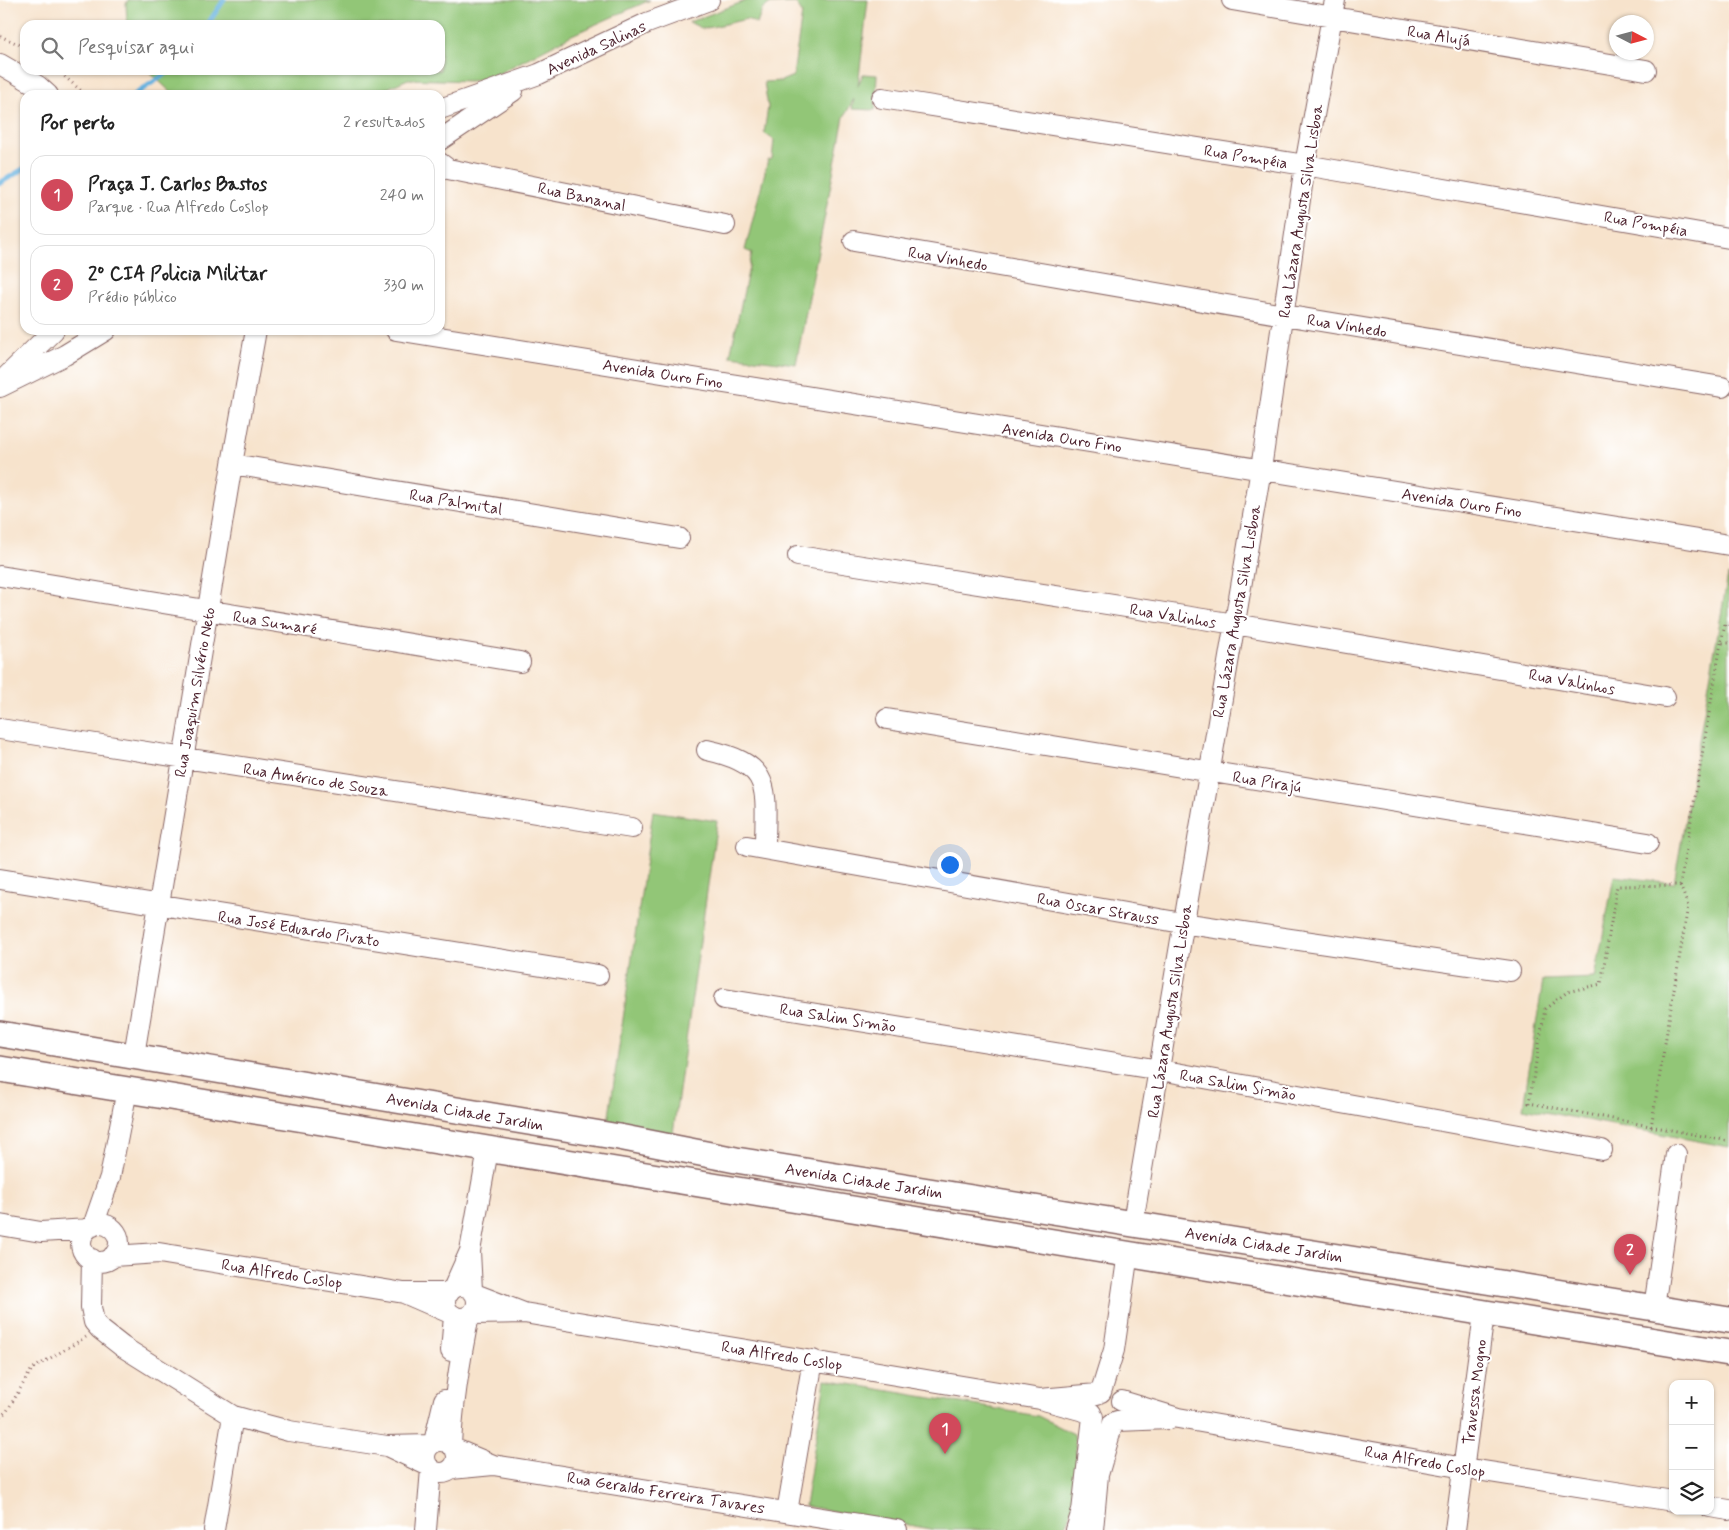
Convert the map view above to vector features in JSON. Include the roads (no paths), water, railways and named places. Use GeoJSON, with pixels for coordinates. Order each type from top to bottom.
{"type":"FeatureCollection","features":[{"type":"Feature","properties":{"kind":"main road","name":"Avenida Cidade Jardim"},"geometry":{"type":"LineString","coordinates":[[0,1034],[619,1137],[736,1160],[1134,1222],[1729,1320]]}},
{"type":"Feature","properties":{"kind":"main road","name":"Avenida Cidade Jardim"},"geometry":{"type":"LineString","coordinates":[[0,1069],[1128,1253],[1484,1314],[1648,1338],[1729,1353]]}},
{"type":"Feature","properties":{"kind":"main road"},"geometry":{"type":"LineString","coordinates":[[394,1134],[399,1100]]}},
{"type":"Feature","properties":{"kind":"main road"},"geometry":{"type":"LineString","coordinates":[[732,1189],[736,1160]]}},
{"type":"Feature","properties":{"kind":"main road"},"geometry":{"type":"LineString","coordinates":[[1648,1338],[1654,1308]]}},
{"type":"Feature","properties":{"kind":"street","name":"Avenida Salinas"},"geometry":{"type":"LineString","coordinates":[[445,107],[539,74],[646,23],[709,0]]}},
{"type":"Feature","properties":{"kind":"street","name":"Rua Alujá"},"geometry":{"type":"LineString","coordinates":[[1232,0],[1333,9],[1646,70]]}},
{"type":"Feature","properties":{"kind":"street","name":"Rua Lázara Augusta Silva Lisboa"},"geometry":{"type":"LineString","coordinates":[[1134,1222],[1160,1070],[1182,923],[1261,469],[1305,166],[1333,9]]}},
{"type":"Feature","properties":{"kind":"street"},"geometry":{"type":"LineString","coordinates":[[0,64],[42,90]]}},
{"type":"Feature","properties":{"kind":"street","name":"Avenida Salinas"},"geometry":{"type":"LineString","coordinates":[[445,137],[539,74]]}},
{"type":"Feature","properties":{"kind":"street","name":"Rua Pompéia"},"geometry":{"type":"LineString","coordinates":[[882,98],[1305,166],[1729,238]]}},
{"type":"Feature","properties":{"kind":"street","name":"Rua Bananal"},"geometry":{"type":"LineString","coordinates":[[445,167],[448,169],[725,226]]}},
{"type":"Feature","properties":{"kind":"street","name":"Rua Vinhedo"},"geometry":{"type":"LineString","coordinates":[[854,242],[1284,315],[1722,386]]}},
{"type":"Feature","properties":{"kind":"street"},"geometry":{"type":"LineString","coordinates":[[0,382],[49,335]]}},
{"type":"Feature","properties":{"kind":"street"},"geometry":{"type":"LineString","coordinates":[[0,387],[65,356],[98,335]]}},
{"type":"Feature","properties":{"kind":"street","name":"Rua Joaquim Silvério Neto"},"geometry":{"type":"LineString","coordinates":[[134,1055],[182,758],[255,335]]}},
{"type":"Feature","properties":{"kind":"street","name":"Avenida Ouro Fino"},"geometry":{"type":"LineString","coordinates":[[427,335],[1729,545]]}},
{"type":"Feature","properties":{"kind":"street","name":"Rua Palmital"},"geometry":{"type":"LineString","coordinates":[[232,464],[680,538]]}},
{"type":"Feature","properties":{"kind":"street","name":"Rua Valinhos"},"geometry":{"type":"LineString","coordinates":[[798,556],[1235,624],[1665,697]]}},
{"type":"Feature","properties":{"kind":"street","name":"Rua Sumaré"},"geometry":{"type":"LineString","coordinates":[[0,576],[208,612],[520,662]]}},
{"type":"Feature","properties":{"kind":"street","name":"Rua Pirajú"},"geometry":{"type":"LineString","coordinates":[[887,719],[1648,843]]}},
{"type":"Feature","properties":{"kind":"street","name":"Rua Américo de Souza"},"geometry":{"type":"LineString","coordinates":[[0,728],[632,828]]}},
{"type":"Feature","properties":{"kind":"street","name":"Rua Oscar Strauss"},"geometry":{"type":"LineString","coordinates":[[707,750],[731,755],[757,771],[765,790],[756,847],[1182,923],[1510,971]]}},
{"type":"Feature","properties":{"kind":"street","name":"Rua José Eduardo Pivato"},"geometry":{"type":"LineString","coordinates":[[0,880],[598,975]]}},
{"type":"Feature","properties":{"kind":"street","name":"Rua Salim Simão"},"geometry":{"type":"LineString","coordinates":[[724,999],[1160,1070],[1602,1150]]}},
{"type":"Feature","properties":{"kind":"street"},"geometry":{"type":"LineString","coordinates":[[100,1258],[82,1239],[90,1227],[110,1177],[127,1090]]}},
{"type":"Feature","properties":{"kind":"street"},"geometry":{"type":"LineString","coordinates":[[427,1524],[441,1457],[462,1303],[488,1150]]}},
{"type":"Feature","properties":{"kind":"street"},"geometry":{"type":"LineString","coordinates":[[1654,1308],[1676,1154]]}},
{"type":"Feature","properties":{"kind":"street"},"geometry":{"type":"LineString","coordinates":[[100,1258],[119,1245],[115,1231],[110,1177]]}},
{"type":"Feature","properties":{"kind":"street"},"geometry":{"type":"LineString","coordinates":[[0,1226],[41,1232],[103,1224],[115,1231]]}},
{"type":"Feature","properties":{"kind":"street","name":"Rua Alfredo Coslop"},"geometry":{"type":"LineString","coordinates":[[115,1231],[159,1253]]}},
{"type":"Feature","properties":{"kind":"street"},"geometry":{"type":"LineString","coordinates":[[41,1232],[100,1258]]}},
{"type":"Feature","properties":{"kind":"street","name":"Rua Alfredo Coslop"},"geometry":{"type":"LineString","coordinates":[[100,1258],[159,1253],[1040,1398]]}},
{"type":"Feature","properties":{"kind":"street"},"geometry":{"type":"LineString","coordinates":[[1093,1530],[1098,1475],[1115,1422],[1123,1412],[1110,1396],[1114,1350],[1128,1253]]}},
{"type":"Feature","properties":{"kind":"street","name":"Rua Geraldo Ferreira Tavares"},"geometry":{"type":"LineString","coordinates":[[100,1258],[91,1306],[94,1322],[123,1347],[233,1416],[288,1431],[897,1530]]}},
{"type":"Feature","properties":{"kind":"street","name":"Travessa Mogno"},"geometry":{"type":"LineString","coordinates":[[1455,1530],[1484,1314]]}},
{"type":"Feature","properties":{"kind":"street"},"geometry":{"type":"LineString","coordinates":[[787,1512],[812,1360]]}},
{"type":"Feature","properties":{"kind":"street"},"geometry":{"type":"LineString","coordinates":[[1076,1530],[1082,1511],[1092,1415],[1091,1402],[1110,1396]]}},
{"type":"Feature","properties":{"kind":"street"},"geometry":{"type":"LineString","coordinates":[[1040,1398],[1110,1396],[1178,1418]]}},
{"type":"Feature","properties":{"kind":"street"},"geometry":{"type":"LineString","coordinates":[[1040,1398],[1092,1415],[1102,1424],[1178,1418]]}},
{"type":"Feature","properties":{"kind":"street"},"geometry":{"type":"LineString","coordinates":[[214,1530],[233,1416]]}},
{"type":"Feature","properties":{"kind":"street","name":"Rua Alfredo Coslop"},"geometry":{"type":"LineString","coordinates":[[1178,1418],[1464,1468],[1669,1500]]}},
{"type":"Feature","properties":{"kind":"street"},"geometry":{"type":"LineString","coordinates":[[1714,1508],[1729,1510]]}},
{"type":"Feature","properties":{"kind":"waterway"},"geometry":{"type":"LineString","coordinates":[[210,20],[224,0]]}},
{"type":"Feature","properties":{"kind":"waterway"},"geometry":{"type":"LineString","coordinates":[[141,90],[164,75]]}},
{"type":"Feature","properties":{"kind":"waterway"},"geometry":{"type":"LineString","coordinates":[[0,183],[20,171]]}},
{"type":"Feature","properties":{"kind":"place","name":"2º CIA Policia Militar"},"geometry":{"type":"Point","coordinates":[1630,1275]}},
{"type":"Feature","properties":{"kind":"place","name":"Praça J. Carlos Bastos"},"geometry":{"type":"Point","coordinates":[945,1454]}}]}
